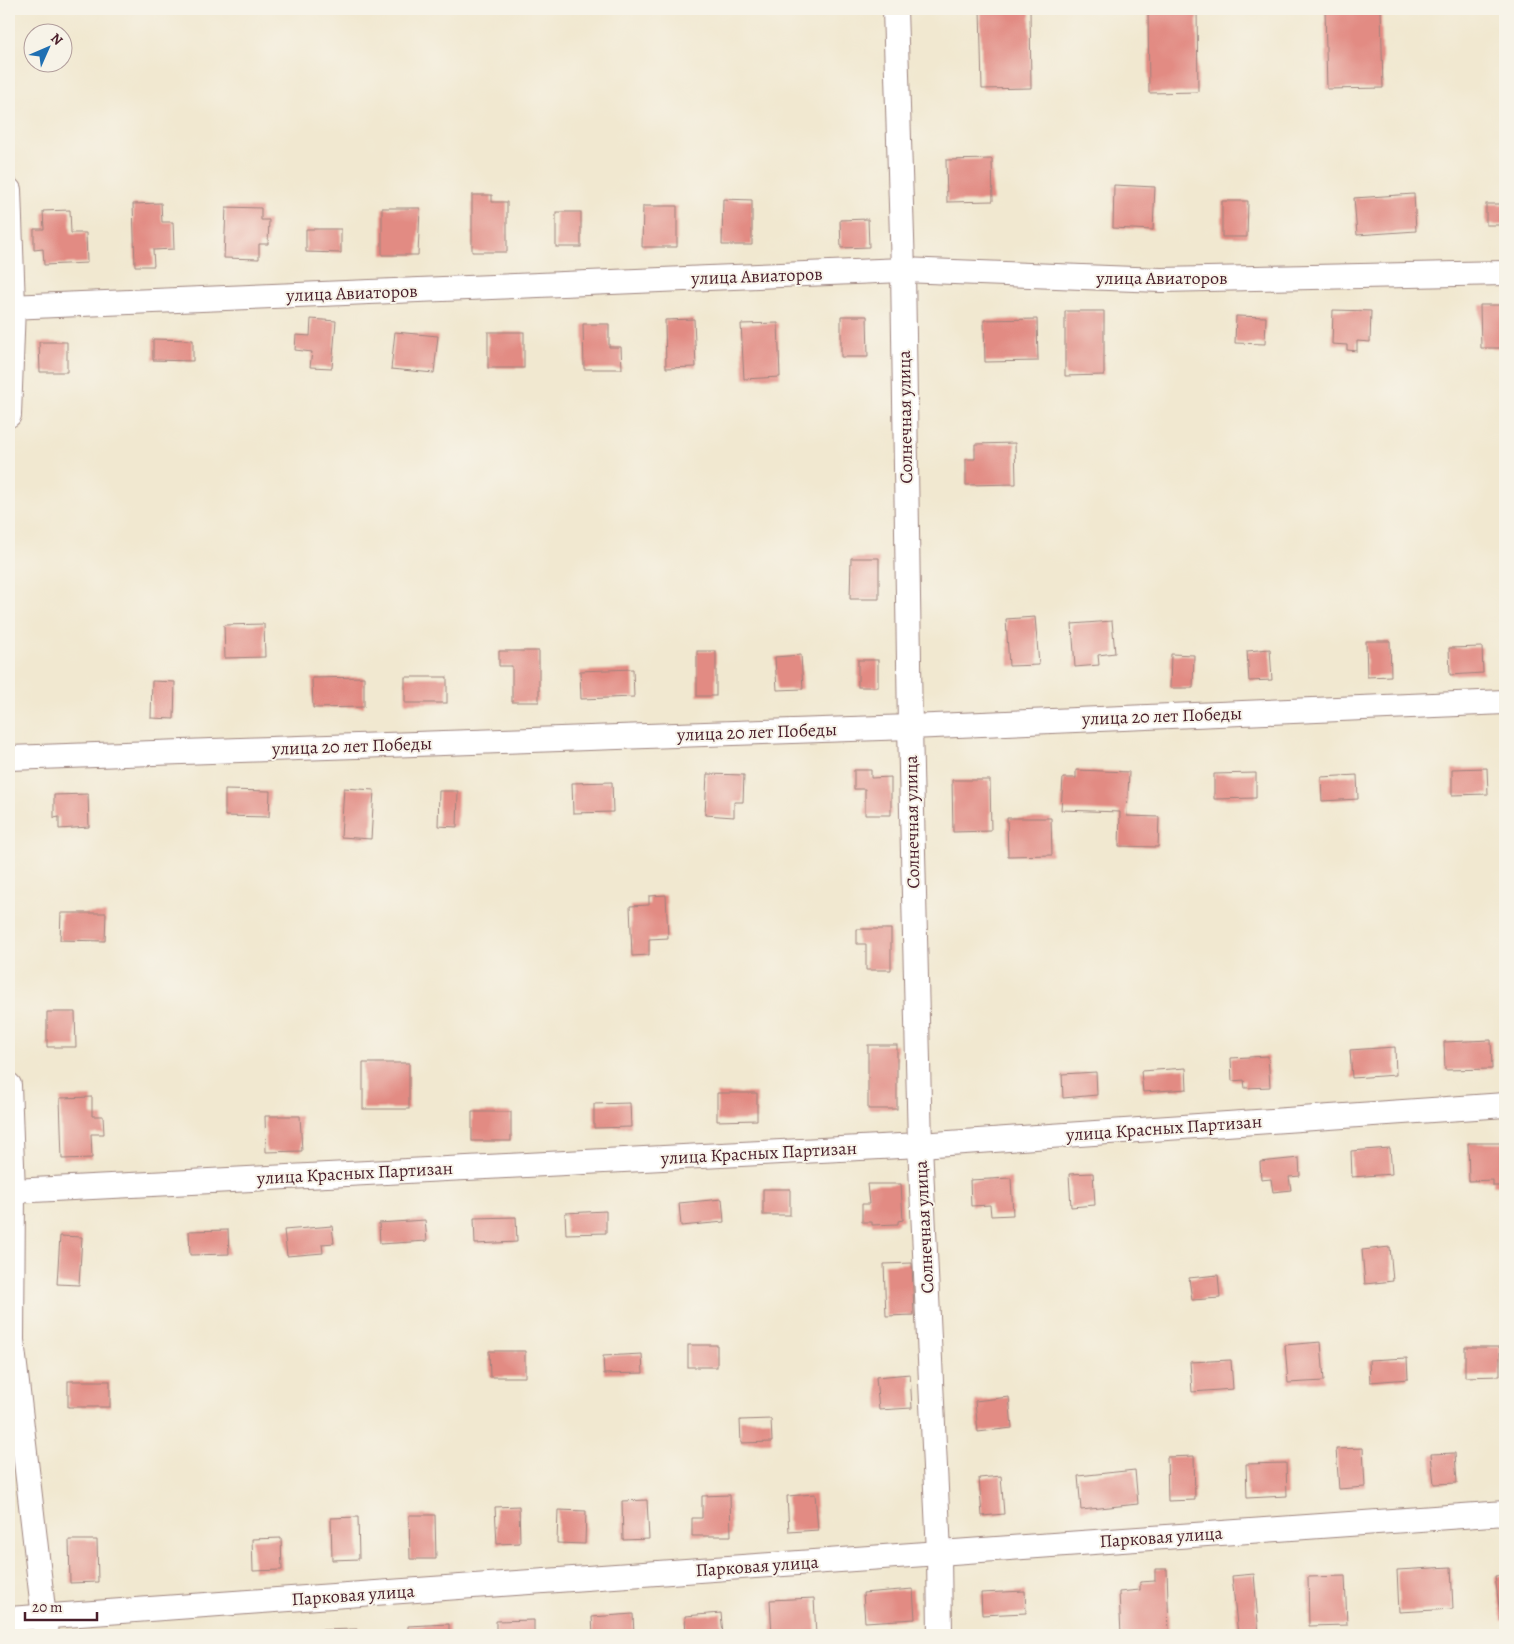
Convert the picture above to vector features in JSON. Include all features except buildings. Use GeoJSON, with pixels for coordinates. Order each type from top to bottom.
{"type":"FeatureCollection","features":[{"type":"Feature","properties":{"kind":"street","name":"Солнечная улица"},"geometry":{"type":"LineString","coordinates":[[895,9],[903,270],[910,727],[920,1145],[940,1635]]}},
{"type":"Feature","properties":{"kind":"street"},"geometry":{"type":"LineString","coordinates":[[9,190],[11,307],[9,416]]}},
{"type":"Feature","properties":{"kind":"street","name":"улица Авиаторов"},"geometry":{"type":"LineString","coordinates":[[11,307],[903,270],[1161,280],[1505,273]]}},
{"type":"Feature","properties":{"kind":"street","name":"улица 20 лет Победы"},"geometry":{"type":"LineString","coordinates":[[9,758],[910,727],[1505,702]]}},
{"type":"Feature","properties":{"kind":"street"},"geometry":{"type":"LineString","coordinates":[[9,1085],[13,1190],[11,1340],[46,1626]]}},
{"type":"Feature","properties":{"kind":"street","name":"улица Красных Партизан"},"geometry":{"type":"LineString","coordinates":[[13,1190],[920,1145],[1505,1105]]}},
{"type":"Feature","properties":{"kind":"street","name":"Парковая улица"},"geometry":{"type":"LineString","coordinates":[[9,1620],[46,1626],[938,1553],[1505,1513]]}}]}
